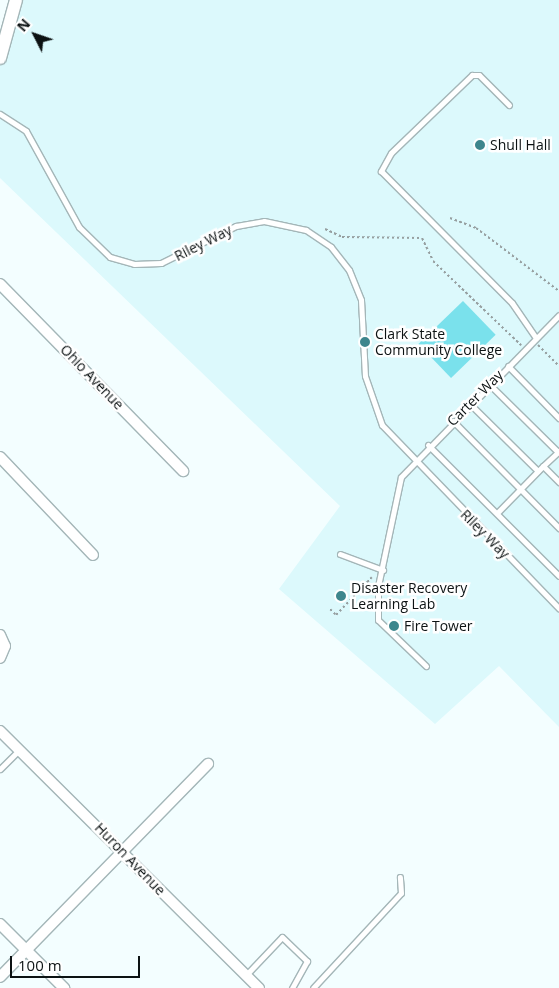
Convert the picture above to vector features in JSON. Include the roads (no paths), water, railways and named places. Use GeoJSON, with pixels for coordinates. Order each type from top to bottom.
{"type":"FeatureCollection","features":[{"type":"Feature","properties":{"kind":"street"},"geometry":{"type":"LineString","coordinates":[[0,58],[16,0]]}},
{"type":"Feature","properties":{"kind":"street","name":"Ohio Avenue"},"geometry":{"type":"LineString","coordinates":[[0,284],[184,471]]}},
{"type":"Feature","properties":{"kind":"street"},"geometry":{"type":"LineString","coordinates":[[0,457],[93,555]]}},
{"type":"Feature","properties":{"kind":"street"},"geometry":{"type":"LineString","coordinates":[[0,635],[5,646],[1,657]]}},
{"type":"Feature","properties":{"kind":"street","name":"Huron Avenue"},"geometry":{"type":"LineString","coordinates":[[0,731],[259,988]]}},
{"type":"Feature","properties":{"kind":"street"},"geometry":{"type":"LineString","coordinates":[[0,978],[25,949],[208,764]]}},
{"type":"Feature","properties":{"kind":"street"},"geometry":{"type":"LineString","coordinates":[[0,924],[64,988]]}},
{"type":"Feature","properties":{"kind":"lane"},"geometry":{"type":"LineString","coordinates":[[509,105],[479,75],[472,75],[392,153],[381,171],[512,303],[536,338]]}},
{"type":"Feature","properties":{"kind":"lane","name":"Riley Way"},"geometry":{"type":"LineString","coordinates":[[0,114],[26,131],[90,243],[116,259],[161,263],[236,226],[264,221],[306,230],[331,247],[349,270],[361,300],[365,376],[373,406],[393,441],[559,608]]}},
{"type":"Feature","properties":{"kind":"lane","name":"Carter Way"},"geometry":{"type":"LineString","coordinates":[[426,666],[378,620],[383,570],[397,490],[412,461],[559,315]]}},
{"type":"Feature","properties":{"kind":"lane"},"geometry":{"type":"LineString","coordinates":[[508,366],[559,418]]}},
{"type":"Feature","properties":{"kind":"lane"},"geometry":{"type":"LineString","coordinates":[[489,384],[558,452],[496,513]]}},
{"type":"Feature","properties":{"kind":"lane"},"geometry":{"type":"LineString","coordinates":[[470,404],[538,471]]}},
{"type":"Feature","properties":{"kind":"lane"},"geometry":{"type":"LineString","coordinates":[[452,421],[559,528]]}},
{"type":"Feature","properties":{"kind":"lane"},"geometry":{"type":"LineString","coordinates":[[428,445],[559,576]]}},
{"type":"Feature","properties":{"kind":"lane"},"geometry":{"type":"LineString","coordinates":[[543,466],[559,482]]}},
{"type":"Feature","properties":{"kind":"lane"},"geometry":{"type":"LineString","coordinates":[[340,554],[383,570]]}},
{"type":"Feature","properties":{"kind":"lane"},"geometry":{"type":"LineString","coordinates":[[0,770],[20,749]]}},
{"type":"Feature","properties":{"kind":"lane"},"geometry":{"type":"LineString","coordinates":[[314,988],[401,893],[400,877]]}},
{"type":"Feature","properties":{"kind":"lane"},"geometry":{"type":"LineString","coordinates":[[246,976],[282,937],[297,946],[307,961],[292,988]]}},
{"type":"Feature","properties":{"kind":"place","name":"Shull Hall"},"geometry":{"type":"Point","coordinates":[480,145]}},
{"type":"Feature","properties":{"kind":"place","name":"Clark State Community College"},"geometry":{"type":"Point","coordinates":[365,342]}},
{"type":"Feature","properties":{"kind":"place","name":"Disaster Recovery Learning Lab"},"geometry":{"type":"Point","coordinates":[341,596]}},
{"type":"Feature","properties":{"kind":"place","name":"Fire Tower"},"geometry":{"type":"Point","coordinates":[394,626]}}]}
